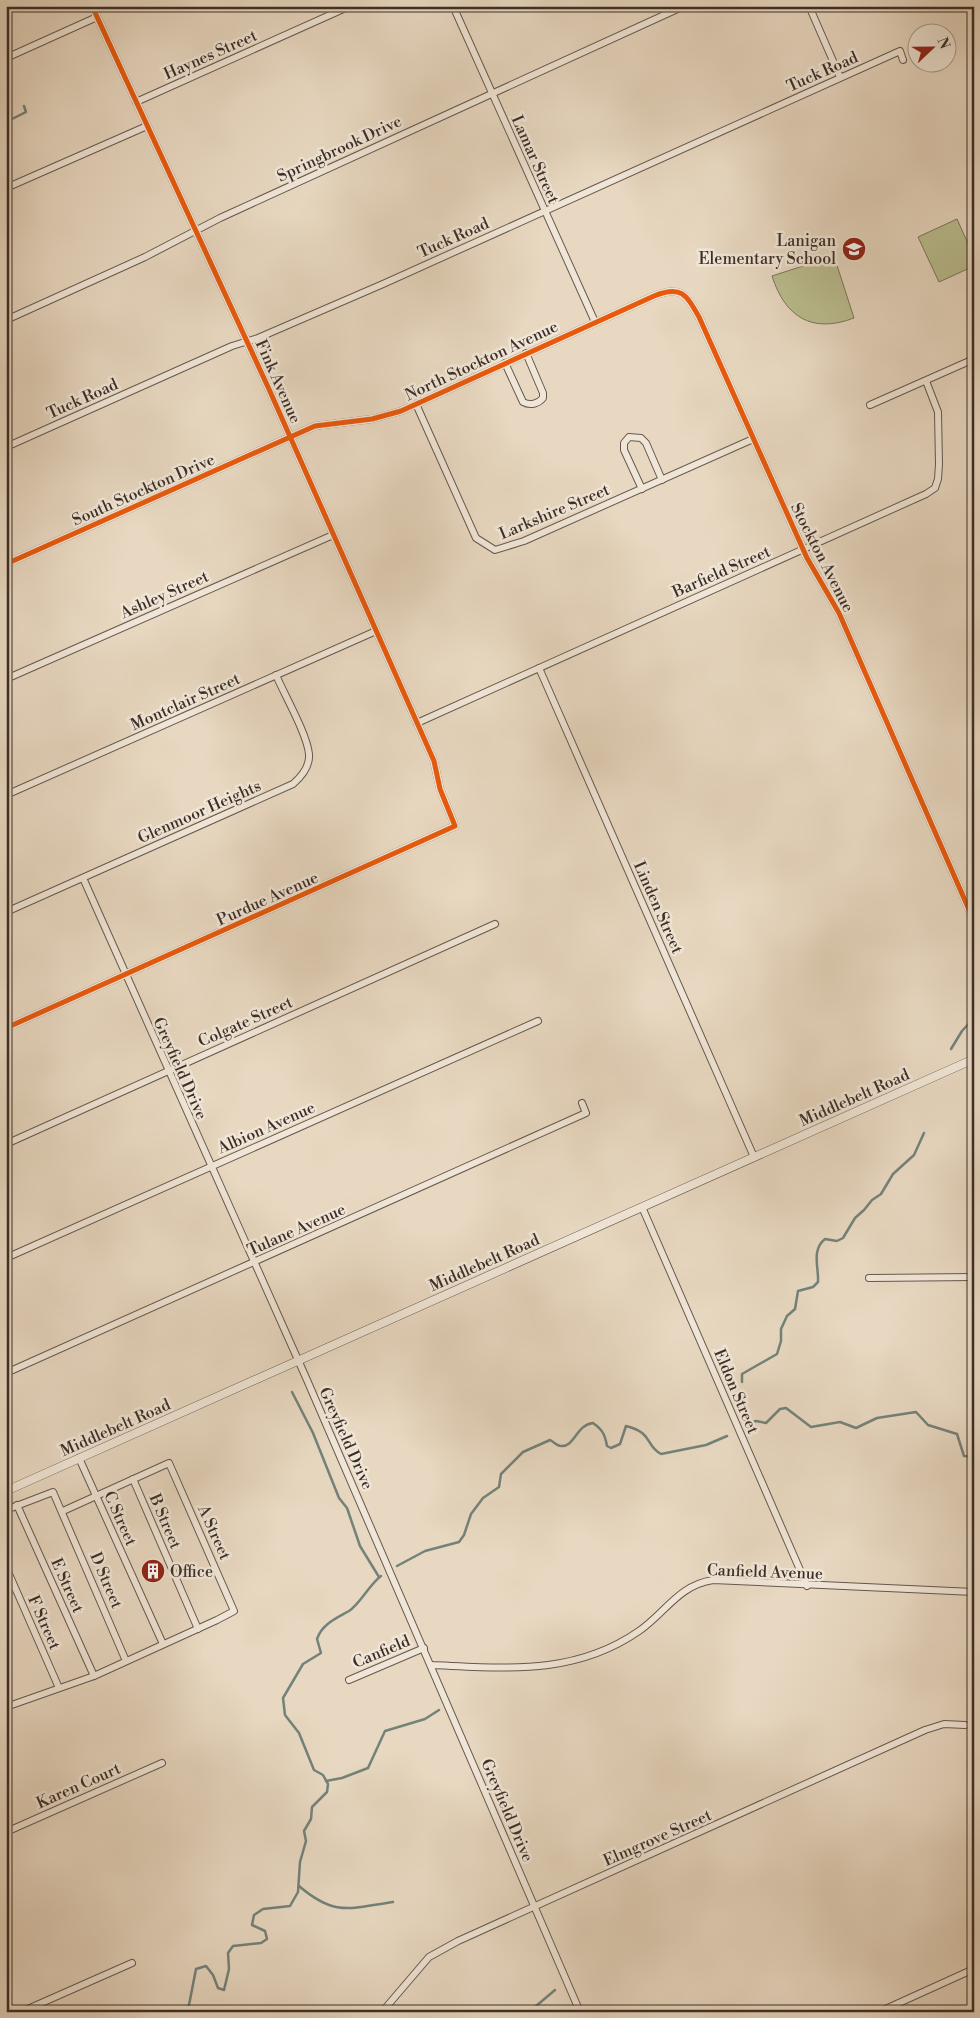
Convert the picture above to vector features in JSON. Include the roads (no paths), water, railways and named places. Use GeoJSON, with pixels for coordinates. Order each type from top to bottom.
{"type":"FeatureCollection","features":[{"type":"Feature","properties":{"kind":"street","name":"Fink Avenue"},"geometry":{"type":"LineString","coordinates":[[92,6],[197,231],[434,761],[440,790],[455,826]]}},
{"type":"Feature","properties":{"kind":"street","name":"Haynes Street"},"geometry":{"type":"LineString","coordinates":[[136,102],[350,6]]}},
{"type":"Feature","properties":{"kind":"street","name":"Lamar Street"},"geometry":{"type":"LineString","coordinates":[[453,6],[543,211],[595,322]]}},
{"type":"Feature","properties":{"kind":"street","name":"Springbrook Drive"},"geometry":{"type":"LineString","coordinates":[[6,320],[492,93],[684,6]]}},
{"type":"Feature","properties":{"kind":"street"},"geometry":{"type":"LineString","coordinates":[[809,6],[840,77]]}},
{"type":"Feature","properties":{"kind":"street"},"geometry":{"type":"LineString","coordinates":[[6,58],[97,17]]}},
{"type":"Feature","properties":{"kind":"street","name":"Tuck Road"},"geometry":{"type":"LineString","coordinates":[[6,447],[232,346],[247,342],[543,211],[900,51],[904,60]]}},
{"type":"Feature","properties":{"kind":"street"},"geometry":{"type":"LineString","coordinates":[[6,188],[147,126]]}},
{"type":"Feature","properties":{"kind":"street","name":"North Stockton Avenue"},"geometry":{"type":"LineString","coordinates":[[290,437],[315,426],[383,416],[416,404],[667,291],[678,292]]}},
{"type":"Feature","properties":{"kind":"street","name":"Stockton Avenue"},"geometry":{"type":"LineString","coordinates":[[678,292],[688,298],[699,317],[803,550],[839,613],[974,921]]}},
{"type":"Feature","properties":{"kind":"street","name":"North Stockton Avenue"},"geometry":{"type":"LineString","coordinates":[[505,363],[524,402],[536,404],[542,398],[543,393],[526,353]]}},
{"type":"Feature","properties":{"kind":"street"},"geometry":{"type":"LineString","coordinates":[[870,406],[974,359]]}},
{"type":"Feature","properties":{"kind":"street","name":"Barfield Street"},"geometry":{"type":"LineString","coordinates":[[417,723],[803,550],[926,494],[935,488],[939,464],[938,412],[933,393],[926,381]]}},
{"type":"Feature","properties":{"kind":"street","name":"Larkshire Street"},"geometry":{"type":"LineString","coordinates":[[416,404],[476,538],[495,550],[524,541],[753,439]]}},
{"type":"Feature","properties":{"kind":"street","name":"South Stockton Drive"},"geometry":{"type":"LineString","coordinates":[[6,564],[290,437]]}},
{"type":"Feature","properties":{"kind":"street"},"geometry":{"type":"LineString","coordinates":[[642,489],[624,450],[624,443],[629,437],[641,438],[646,443],[662,480]]}},
{"type":"Feature","properties":{"kind":"street","name":"Ashley Street"},"geometry":{"type":"LineString","coordinates":[[6,679],[332,535]]}},
{"type":"Feature","properties":{"kind":"street","name":"Montclair Street"},"geometry":{"type":"LineString","coordinates":[[6,795],[376,632]]}},
{"type":"Feature","properties":{"kind":"street","name":"Linden Street"},"geometry":{"type":"LineString","coordinates":[[539,668],[754,1157]]}},
{"type":"Feature","properties":{"kind":"street","name":"Glenmoor Heights"},"geometry":{"type":"LineString","coordinates":[[6,912],[284,789],[301,777],[307,765],[309,755],[276,676]]}},
{"type":"Feature","properties":{"kind":"street","name":"Purdue Avenue"},"geometry":{"type":"LineString","coordinates":[[6,1028],[455,826]]}},
{"type":"Feature","properties":{"kind":"street","name":"Greyfield Drive"},"geometry":{"type":"LineString","coordinates":[[83,878],[298,1360],[580,2012]]}},
{"type":"Feature","properties":{"kind":"street","name":"Colgate Street"},"geometry":{"type":"LineString","coordinates":[[6,1144],[494,924]]}},
{"type":"Feature","properties":{"kind":"street","name":"Albion Avenue"},"geometry":{"type":"LineString","coordinates":[[6,1258],[538,1021]]}},
{"type":"Feature","properties":{"kind":"street","name":"Middlebelt Road"},"geometry":{"type":"LineString","coordinates":[[6,1491],[974,1059]]}},
{"type":"Feature","properties":{"kind":"street","name":"Tulane Avenue"},"geometry":{"type":"LineString","coordinates":[[6,1373],[586,1113],[582,1103]]}},
{"type":"Feature","properties":{"kind":"street","name":"Eldon Street"},"geometry":{"type":"LineString","coordinates":[[642,1207],[807,1586]]}},
{"type":"Feature","properties":{"kind":"street"},"geometry":{"type":"LineString","coordinates":[[869,1278],[974,1277]]}},
{"type":"Feature","properties":{"kind":"street","name":"C Street"},"geometry":{"type":"LineString","coordinates":[[79,1458],[163,1644]]}},
{"type":"Feature","properties":{"kind":"street","name":"A Street"},"geometry":{"type":"LineString","coordinates":[[63,1511],[169,1463],[234,1610],[198,1629]]}},
{"type":"Feature","properties":{"kind":"street","name":"B Street"},"geometry":{"type":"LineString","coordinates":[[133,1479],[198,1629]]}},
{"type":"Feature","properties":{"kind":"street","name":"D Street"},"geometry":{"type":"LineString","coordinates":[[17,1506],[53,1492],[63,1511],[126,1661]]}},
{"type":"Feature","properties":{"kind":"street"},"geometry":{"type":"LineString","coordinates":[[6,1510],[17,1506]]}},
{"type":"Feature","properties":{"kind":"street","name":"E Street"},"geometry":{"type":"LineString","coordinates":[[17,1506],[94,1676]]}},
{"type":"Feature","properties":{"kind":"street","name":"F Street"},"geometry":{"type":"LineString","coordinates":[[6,1567],[59,1688]]}},
{"type":"Feature","properties":{"kind":"street","name":"Canfield Avenue"},"geometry":{"type":"LineString","coordinates":[[431,1665],[531,1668],[566,1664],[588,1657],[639,1631],[678,1596],[698,1583],[713,1580],[807,1586],[974,1592]]}},
{"type":"Feature","properties":{"kind":"street"},"geometry":{"type":"LineString","coordinates":[[6,1707],[94,1676],[198,1629]]}},
{"type":"Feature","properties":{"kind":"street","name":"Canfield"},"geometry":{"type":"LineString","coordinates":[[349,1680],[424,1648]]}},
{"type":"Feature","properties":{"kind":"street","name":"Elmgrove Street"},"geometry":{"type":"LineString","coordinates":[[382,2012],[416,1970],[438,1950],[925,1730],[944,1724],[965,1725]]}},
{"type":"Feature","properties":{"kind":"street","name":"Karen Court"},"geometry":{"type":"LineString","coordinates":[[6,1832],[162,1763]]}},
{"type":"Feature","properties":{"kind":"street"},"geometry":{"type":"LineString","coordinates":[[21,2012],[132,1963]]}},
{"type":"Feature","properties":{"kind":"street"},"geometry":{"type":"LineString","coordinates":[[879,2012],[969,1971]]}},
{"type":"Feature","properties":{"kind":"waterway"},"geometry":{"type":"LineString","coordinates":[[6,122],[26,112],[24,106]]}},
{"type":"Feature","properties":{"kind":"waterway"},"geometry":{"type":"LineString","coordinates":[[951,1049],[962,1031],[974,1018]]}},
{"type":"Feature","properties":{"kind":"waterway"},"geometry":{"type":"LineString","coordinates":[[742,1382],[742,1374],[777,1354],[781,1341],[781,1329],[787,1316],[795,1309],[798,1291],[813,1287],[818,1282],[817,1254],[821,1243],[825,1239],[837,1241],[843,1238],[855,1218],[872,1200],[881,1194],[893,1174],[914,1155],[924,1133]]}},
{"type":"Feature","properties":{"kind":"waterway"},"geometry":{"type":"LineString","coordinates":[[292,1392],[313,1433],[339,1498],[347,1508],[360,1546],[379,1577]]}},
{"type":"Feature","properties":{"kind":"waterway"},"geometry":{"type":"LineString","coordinates":[[745,1392],[746,1418],[752,1422]]}},
{"type":"Feature","properties":{"kind":"waterway"},"geometry":{"type":"LineString","coordinates":[[750,1423],[756,1421],[766,1423],[780,1409],[786,1408],[811,1427],[840,1422],[856,1428],[877,1418],[916,1412],[928,1425],[957,1434],[964,1456],[974,1457]]}},
{"type":"Feature","properties":{"kind":"waterway"},"geometry":{"type":"LineString","coordinates":[[397,1566],[425,1551],[459,1542],[464,1535],[471,1514],[483,1498],[499,1487],[501,1474],[523,1452],[550,1440],[560,1446],[566,1445],[587,1425],[593,1423],[599,1428],[607,1446],[611,1448],[620,1444],[626,1426],[635,1429],[641,1432],[656,1451],[661,1454],[706,1445],[727,1436]]}},
{"type":"Feature","properties":{"kind":"waterway"},"geometry":{"type":"LineString","coordinates":[[181,2012],[189,2005],[196,1969],[206,1966],[213,1975],[218,1988],[224,1990],[229,1969],[228,1953],[233,1946],[261,1943],[267,1939],[265,1931],[252,1925],[254,1915],[263,1909],[290,1906],[298,1892],[300,1862],[306,1841],[304,1831],[311,1819],[312,1807],[327,1792],[328,1784],[323,1775],[314,1770],[299,1733],[285,1715],[283,1698],[303,1664],[321,1653],[317,1639],[322,1629],[353,1608],[372,1584],[381,1576]]}},
{"type":"Feature","properties":{"kind":"waterway"},"geometry":{"type":"LineString","coordinates":[[326,1781],[342,1778],[368,1768],[385,1731],[425,1719],[439,1710]]}},
{"type":"Feature","properties":{"kind":"waterway"},"geometry":{"type":"LineString","coordinates":[[299,1886],[323,1902],[343,1908],[393,1902]]}},
{"type":"Feature","properties":{"kind":"waterway"},"geometry":{"type":"LineString","coordinates":[[529,2012],[555,1990]]}},
{"type":"Feature","properties":{"kind":"place","name":"Lanigan Elementary School"},"geometry":{"type":"Point","coordinates":[854,249]}},
{"type":"Feature","properties":{"kind":"place","name":"Office"},"geometry":{"type":"Point","coordinates":[153,1571]}}]}
